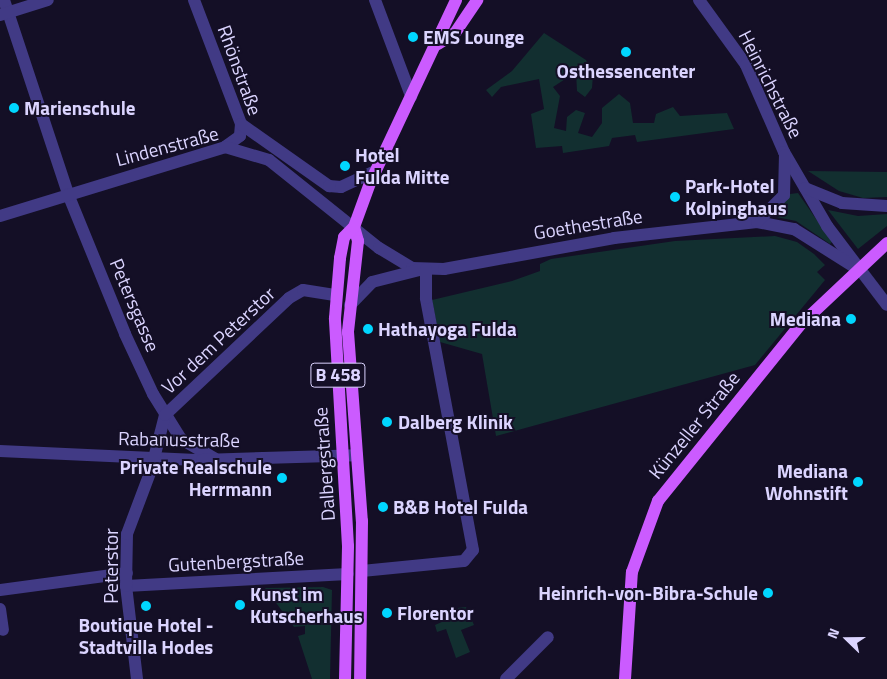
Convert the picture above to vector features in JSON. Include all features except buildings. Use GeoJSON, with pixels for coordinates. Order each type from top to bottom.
{"type":"FeatureCollection","features":[{"type":"Feature","properties":{"kind":"main road","name":"B 458"},"geometry":{"type":"LineString","coordinates":[[354,227],[376,171],[438,44],[442,23],[456,0]]}},
{"type":"Feature","properties":{"kind":"main road","name":"B 458"},"geometry":{"type":"LineString","coordinates":[[438,44],[454,33],[477,0]]}},
{"type":"Feature","properties":{"kind":"main road","name":"Dalbergstraße"},"geometry":{"type":"LineString","coordinates":[[345,679],[348,574],[335,295],[344,238],[354,227]]}},
{"type":"Feature","properties":{"kind":"main road","name":"Dalbergstraße"},"geometry":{"type":"LineString","coordinates":[[354,227],[358,241],[350,305],[348,363],[357,455],[362,571],[360,679]]}},
{"type":"Feature","properties":{"kind":"main road","name":"Künzeller Straße"},"geometry":{"type":"LineString","coordinates":[[625,679],[630,589],[652,510],[791,336],[856,268],[887,243]]}},
{"type":"Feature","properties":{"kind":"street"},"geometry":{"type":"LineString","coordinates":[[4,9],[48,0]]}},
{"type":"Feature","properties":{"kind":"street","name":"Rhönstraße"},"geometry":{"type":"LineString","coordinates":[[194,0],[241,124],[240,136],[225,147]]}},
{"type":"Feature","properties":{"kind":"street"},"geometry":{"type":"LineString","coordinates":[[375,0],[411,96]]}},
{"type":"Feature","properties":{"kind":"street","name":"Heinrichstraße"},"geometry":{"type":"LineString","coordinates":[[699,0],[746,65],[784,152],[856,268]]}},
{"type":"Feature","properties":{"kind":"street","name":"Petersgasse"},"geometry":{"type":"LineString","coordinates":[[4,9],[68,194],[125,334],[164,415]]}},
{"type":"Feature","properties":{"kind":"street","name":"Lindenstraße"},"geometry":{"type":"LineString","coordinates":[[241,124],[329,186],[341,187],[376,171]]}},
{"type":"Feature","properties":{"kind":"street","name":"Lindenstraße"},"geometry":{"type":"LineString","coordinates":[[0,216],[225,147],[269,160],[354,227]]}},
{"type":"Feature","properties":{"kind":"street"},"geometry":{"type":"LineString","coordinates":[[757,222],[784,195],[784,152]]}},
{"type":"Feature","properties":{"kind":"street"},"geometry":{"type":"LineString","coordinates":[[805,188],[848,204],[887,206]]}},
{"type":"Feature","properties":{"kind":"street","name":"Goethestraße"},"geometry":{"type":"LineString","coordinates":[[350,305],[372,282],[426,269],[614,238],[757,222],[794,229],[834,256],[856,268]]}},
{"type":"Feature","properties":{"kind":"street","name":"Goethestraße"},"geometry":{"type":"LineString","coordinates":[[354,227],[379,248],[412,268],[426,269]]}},
{"type":"Feature","properties":{"kind":"street"},"geometry":{"type":"LineString","coordinates":[[856,268],[887,305]]}},
{"type":"Feature","properties":{"kind":"street"},"geometry":{"type":"LineString","coordinates":[[362,571],[464,561],[473,550],[426,298],[426,269]]}},
{"type":"Feature","properties":{"kind":"street","name":"Vor dem Peterstor"},"geometry":{"type":"LineString","coordinates":[[215,459],[187,445],[164,415],[289,298],[303,290],[335,295]]}},
{"type":"Feature","properties":{"kind":"street"},"geometry":{"type":"LineString","coordinates":[[154,457],[164,415]]}},
{"type":"Feature","properties":{"kind":"street","name":"Rabanusstraße"},"geometry":{"type":"LineString","coordinates":[[0,451],[215,459],[357,455]]}},
{"type":"Feature","properties":{"kind":"street","name":"Peterstor"},"geometry":{"type":"LineString","coordinates":[[138,679],[126,586],[128,521],[154,457]]}},
{"type":"Feature","properties":{"kind":"street"},"geometry":{"type":"LineString","coordinates":[[0,590],[127,572]]}},
{"type":"Feature","properties":{"kind":"street","name":"Gutenbergstraße"},"geometry":{"type":"LineString","coordinates":[[126,586],[348,574]]}},
{"type":"Feature","properties":{"kind":"street"},"geometry":{"type":"LineString","coordinates":[[0,609],[3,630]]}},
{"type":"Feature","properties":{"kind":"street"},"geometry":{"type":"LineString","coordinates":[[506,679],[548,637]]}},
{"type":"Feature","properties":{"kind":"green space"},"geometry":{"type":"Polygon","coordinates":[[[544,33],[586,60],[593,75],[592,88],[585,97],[577,91],[576,72],[553,87],[560,96],[554,128],[566,131],[567,117],[576,110],[585,113],[578,133],[592,137],[602,123],[602,108],[619,94],[630,103],[633,123],[654,123],[656,114],[673,107],[680,116],[727,113],[734,129],[637,142],[635,135],[612,138],[609,146],[563,153],[562,146],[536,148],[531,114],[544,109],[539,79],[501,87],[492,97],[486,90],[512,71],[544,33]]]}},
{"type":"Feature","properties":{"kind":"green space"},"geometry":{"type":"Polygon","coordinates":[[[808,171],[887,172],[887,197],[863,198],[839,191],[808,171]]]}},
{"type":"Feature","properties":{"kind":"green space"},"geometry":{"type":"Polygon","coordinates":[[[798,193],[832,242],[830,244],[796,221],[776,217],[790,194],[798,193]]]}},
{"type":"Feature","properties":{"kind":"green space"},"geometry":{"type":"Polygon","coordinates":[[[828,210],[858,216],[887,214],[887,226],[858,249],[828,210]]]}},
{"type":"Feature","properties":{"kind":"green space"},"geometry":{"type":"Polygon","coordinates":[[[775,236],[797,242],[814,254],[825,265],[817,272],[825,280],[755,365],[496,436],[482,354],[440,342],[432,300],[512,281],[540,271],[540,264],[551,259],[675,241],[775,236]]]}},
{"type":"Feature","properties":{"kind":"green space"},"geometry":{"type":"Polygon","coordinates":[[[323,587],[332,590],[330,679],[312,679],[298,636],[305,634],[305,626],[294,627],[265,588],[323,587]]]}},
{"type":"Feature","properties":{"kind":"green space"},"geometry":{"type":"Polygon","coordinates":[[[466,607],[474,625],[461,630],[470,652],[456,658],[446,629],[437,632],[435,625],[444,621],[440,610],[466,607]]]}},
{"type":"Feature","properties":{"kind":"place","name":"EMS Lounge"},"geometry":{"type":"Point","coordinates":[413,37]}},
{"type":"Feature","properties":{"kind":"place","name":"Osthessencenter"},"geometry":{"type":"Point","coordinates":[626,52]}},
{"type":"Feature","properties":{"kind":"place","name":"Marienschule"},"geometry":{"type":"Point","coordinates":[14,108]}},
{"type":"Feature","properties":{"kind":"place","name":"Hotel Fulda Mitte"},"geometry":{"type":"Point","coordinates":[345,166]}},
{"type":"Feature","properties":{"kind":"place","name":"Park-Hotel Kolpinghaus"},"geometry":{"type":"Point","coordinates":[675,197]}},
{"type":"Feature","properties":{"kind":"place","name":"Mediana"},"geometry":{"type":"Point","coordinates":[851,319]}},
{"type":"Feature","properties":{"kind":"place","name":"Hathayoga Fulda"},"geometry":{"type":"Point","coordinates":[368,329]}},
{"type":"Feature","properties":{"kind":"place","name":"Dalberg Klinik"},"geometry":{"type":"Point","coordinates":[387,422]}},
{"type":"Feature","properties":{"kind":"place","name":"Private Realschule Herrmann"},"geometry":{"type":"Point","coordinates":[282,478]}},
{"type":"Feature","properties":{"kind":"place","name":"Mediana Wohnstift"},"geometry":{"type":"Point","coordinates":[858,482]}},
{"type":"Feature","properties":{"kind":"place","name":"B&B Hotel Fulda"},"geometry":{"type":"Point","coordinates":[383,507]}},
{"type":"Feature","properties":{"kind":"place","name":"Heinrich-von-Bibra-Schule"},"geometry":{"type":"Point","coordinates":[768,593]}},
{"type":"Feature","properties":{"kind":"place","name":"Kunst im Kutscherhaus"},"geometry":{"type":"Point","coordinates":[240,605]}},
{"type":"Feature","properties":{"kind":"place","name":"Boutique Hotel - Stadtvilla Hodes"},"geometry":{"type":"Point","coordinates":[146,606]}},
{"type":"Feature","properties":{"kind":"place","name":"Florentor"},"geometry":{"type":"Point","coordinates":[387,613]}}]}
